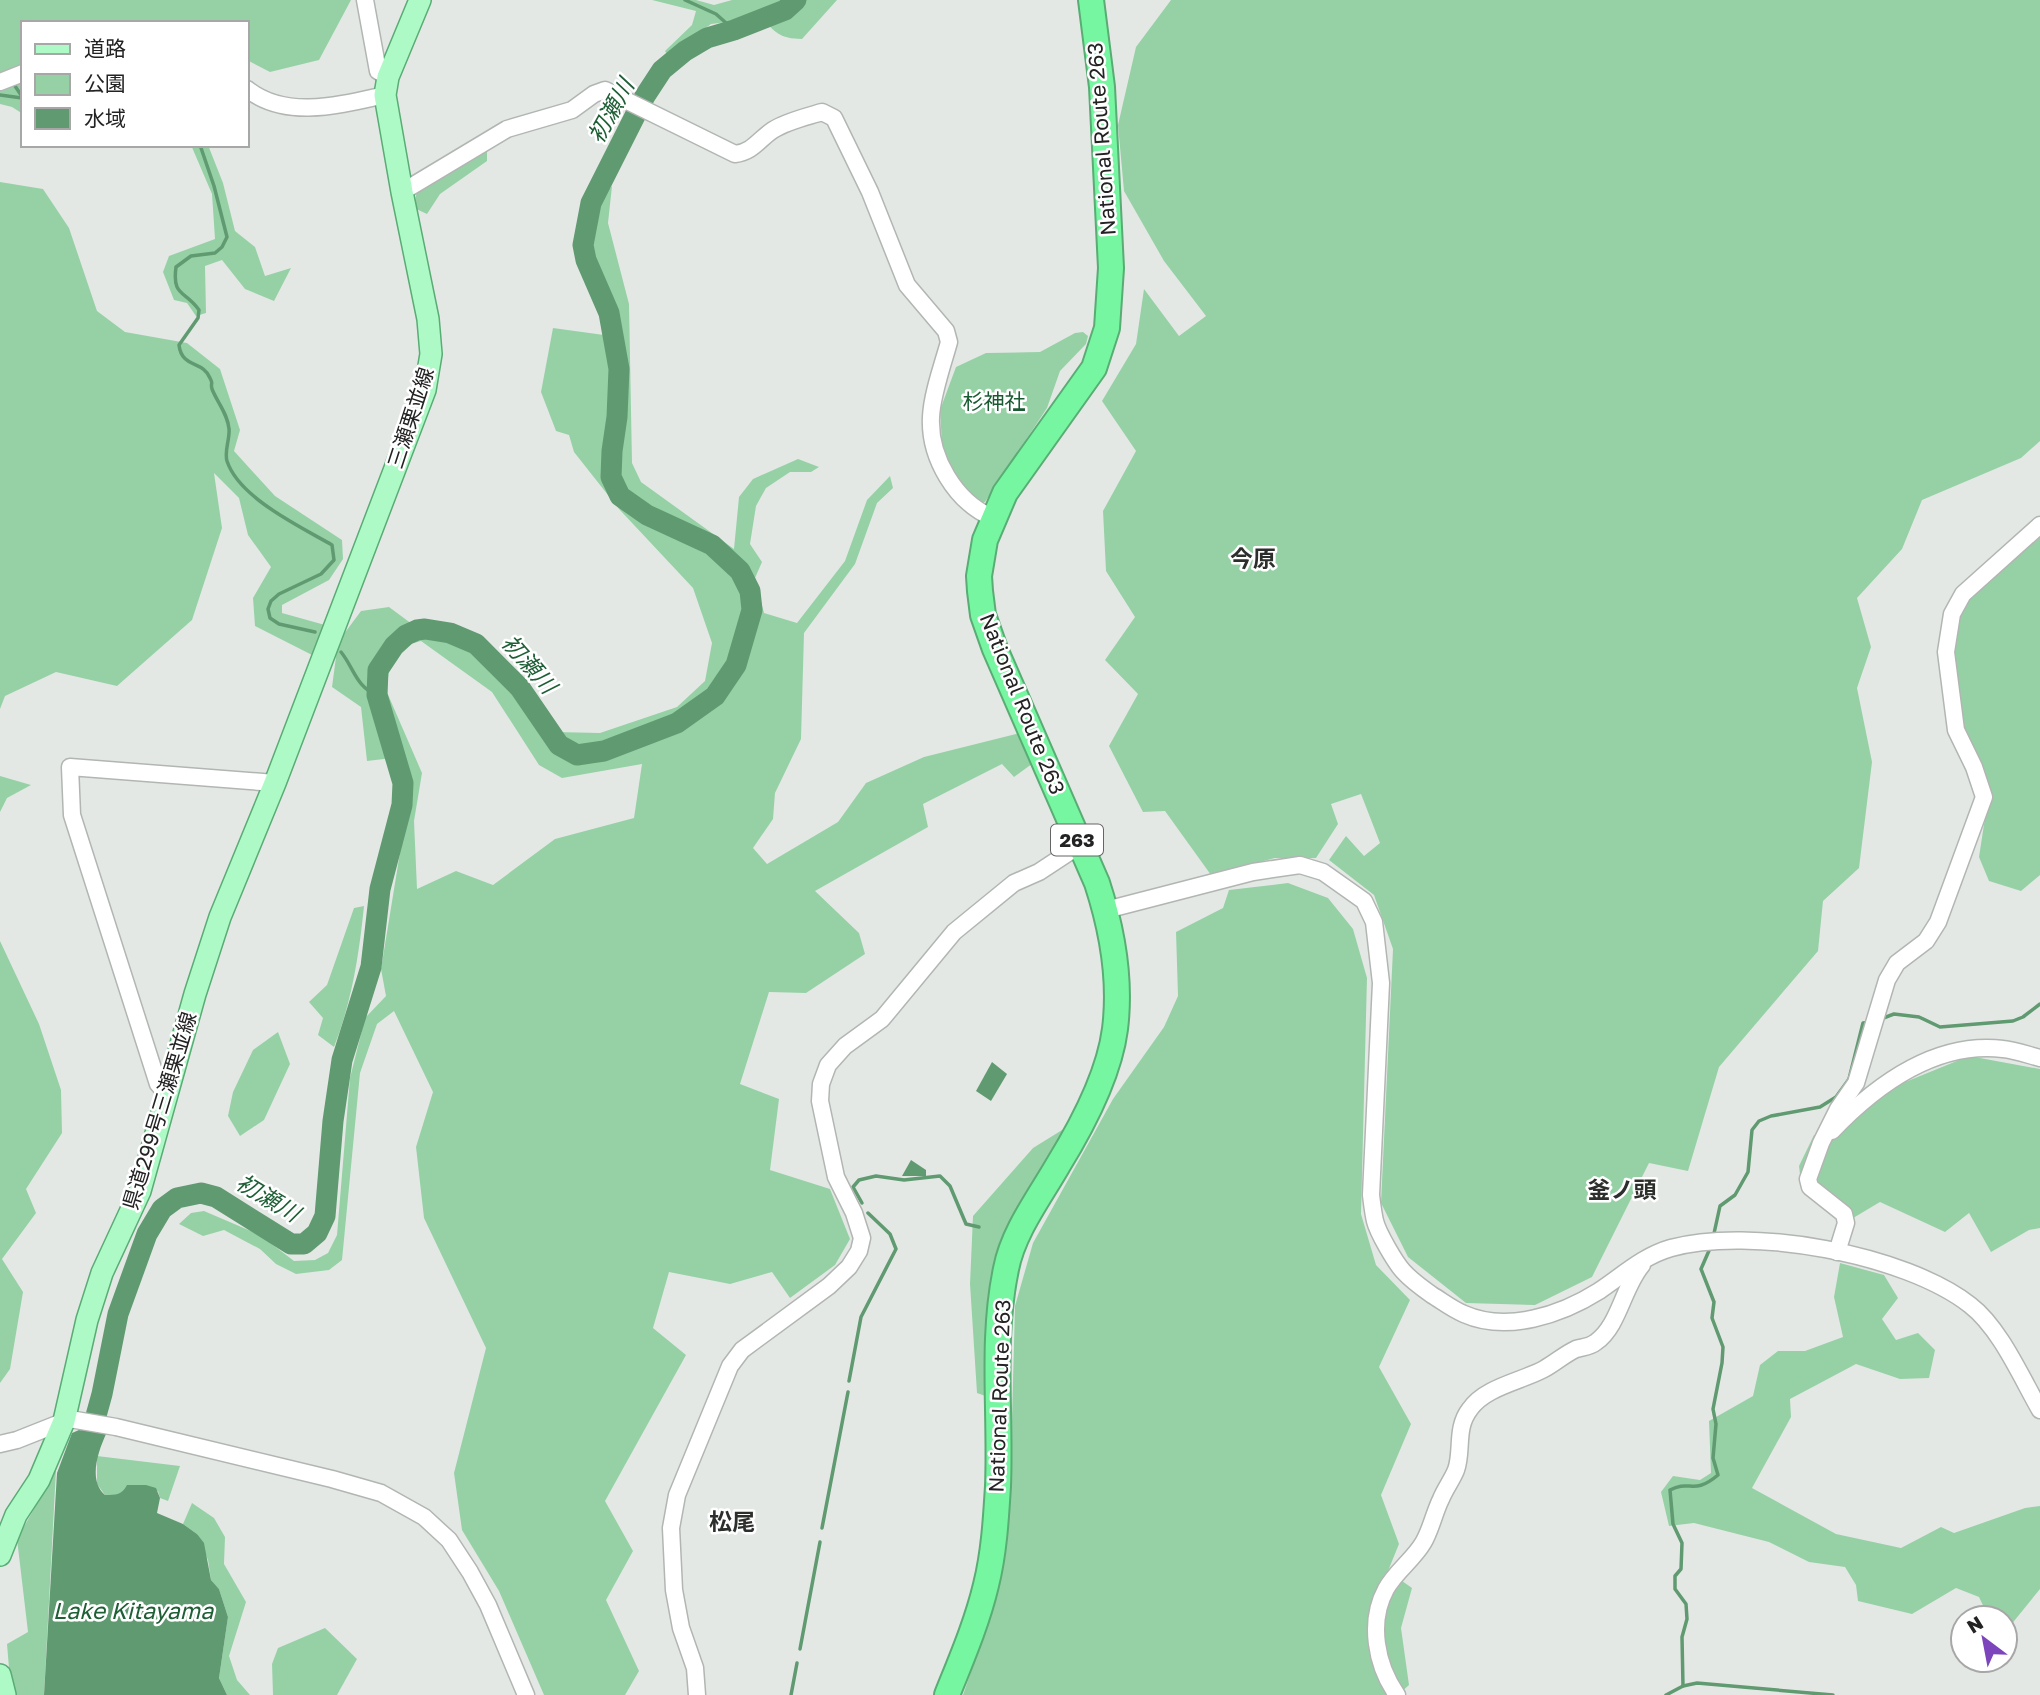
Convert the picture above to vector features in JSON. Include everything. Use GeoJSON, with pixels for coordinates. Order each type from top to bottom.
{"type":"FeatureCollection","features":[{"type":"Feature","properties":{"kind":"highway","name":"National Route 263"},"geometry":{"type":"LineString","coordinates":[[947,1695],[986,1586],[995,1535],[998,1484],[998,1317],[1006,1266],[1023,1223],[1082,1126],[1115,1031],[1116,996],[1111,935],[1106,911],[995,649],[984,615],[979,576],[985,540],[1005,494],[1094,368],[1107,328],[1111,268],[1102,87],[1091,0]]}},
{"type":"Feature","properties":{"kind":"main road"},"geometry":{"type":"LineString","coordinates":[[386,86],[420,0]]}},
{"type":"Feature","properties":{"kind":"main road","name":"三瀬栗並線"},"geometry":{"type":"LineString","coordinates":[[275,783],[425,390],[431,354],[428,319],[402,192],[386,86]]}},
{"type":"Feature","properties":{"kind":"main road","name":"県道299号三瀬栗並線"},"geometry":{"type":"LineString","coordinates":[[0,1555],[16,1515],[38,1480],[67,1420],[91,1308],[102,1273],[141,1191],[195,994],[220,917],[275,783]]}},
{"type":"Feature","properties":{"kind":"main road"},"geometry":{"type":"LineString","coordinates":[[0,1675],[5,1695]]}},
{"type":"Feature","properties":{"kind":"street"},"geometry":{"type":"LineString","coordinates":[[248,90],[274,105],[297,108],[350,103],[386,86],[379,71],[365,0]]}},
{"type":"Feature","properties":{"kind":"street"},"geometry":{"type":"LineString","coordinates":[[1,81],[21,74]]}},
{"type":"Feature","properties":{"kind":"street"},"geometry":{"type":"LineString","coordinates":[[402,192],[507,129],[572,110],[594,94],[605,90],[735,154],[754,148],[772,131],[796,120],[822,113],[834,118],[870,192],[907,285],[946,331],[949,342],[931,415],[934,451],[952,485],[980,512],[993,518]]}},
{"type":"Feature","properties":{"kind":"street"},"geometry":{"type":"LineString","coordinates":[[1838,1252],[1846,1223],[1844,1214],[1810,1187],[1808,1179],[1821,1143],[1838,1109],[1856,1083],[1887,980],[1896,963],[1926,941],[1938,922],[1984,797],[1974,767],[1956,730],[1946,652],[1952,614],[1963,594],[2040,524]]}},
{"type":"Feature","properties":{"kind":"street"},"geometry":{"type":"LineString","coordinates":[[168,1096],[158,1084],[72,815],[70,766],[275,783]]}},
{"type":"Feature","properties":{"kind":"street"},"geometry":{"type":"LineString","coordinates":[[697,1695],[695,1668],[681,1628],[674,1590],[671,1528],[677,1495],[730,1366],[742,1350],[829,1286],[849,1267],[859,1251],[862,1238],[854,1213],[836,1177],[820,1101],[821,1084],[828,1065],[845,1046],[882,1019],[954,932],[1014,883],[1039,872],[1080,845]]}},
{"type":"Feature","properties":{"kind":"street"},"geometry":{"type":"LineString","coordinates":[[1106,911],[1253,872],[1300,865],[1323,872],[1364,901],[1374,922],[1381,983],[1371,1195],[1375,1223],[1403,1271],[1445,1303],[1465,1314],[1489,1321],[1515,1322],[1545,1315],[1598,1291],[1649,1256],[1695,1243],[1752,1241],[1813,1246],[1881,1261],[1911,1272],[1971,1305],[1994,1332],[2040,1410]]}},
{"type":"Feature","properties":{"kind":"street"},"geometry":{"type":"LineString","coordinates":[[1821,1143],[1850,1112],[1892,1080],[1932,1057],[1966,1049],[2004,1049],[2040,1058]]}},
{"type":"Feature","properties":{"kind":"street"},"geometry":{"type":"LineString","coordinates":[[1397,1695],[1376,1642],[1378,1609],[1386,1588],[1423,1543],[1441,1498],[1457,1468],[1459,1436],[1468,1410],[1476,1401],[1546,1368],[1576,1349],[1593,1345],[1604,1336],[1635,1273],[1649,1256]]}},
{"type":"Feature","properties":{"kind":"street"},"geometry":{"type":"LineString","coordinates":[[0,1444],[67,1420],[117,1427],[381,1493],[424,1517],[449,1540],[488,1605],[526,1695]]}},
{"type":"Feature","properties":{"kind":"green space"},"geometry":{"type":"Polygon","coordinates":[[[0,0],[351,0],[319,60],[270,72],[248,61],[248,21],[21,21],[21,113],[0,104],[0,0]]]}},
{"type":"Feature","properties":{"kind":"green space"},"geometry":{"type":"Polygon","coordinates":[[[652,0],[696,0],[714,5],[732,0],[837,0],[802,39],[777,33],[759,13],[736,21],[711,24],[668,56],[665,51],[692,25],[696,11],[652,0]]]}},
{"type":"Feature","properties":{"kind":"green space"},"geometry":{"type":"Polygon","coordinates":[[[1171,0],[2040,0],[2040,441],[2021,458],[1922,500],[1902,549],[1857,598],[1871,647],[1857,688],[1872,762],[1859,868],[1823,901],[1818,951],[1719,1067],[1688,1171],[1649,1163],[1592,1277],[1535,1305],[1466,1303],[1408,1257],[1381,1203],[1393,949],[1374,895],[1329,860],[1346,836],[1364,856],[1380,843],[1361,794],[1331,804],[1338,824],[1316,858],[1275,858],[1211,875],[1165,811],[1143,812],[1109,746],[1138,694],[1105,660],[1135,617],[1106,571],[1103,511],[1136,451],[1102,401],[1136,344],[1144,289],[1179,336],[1206,316],[1164,261],[1124,191],[1118,125],[1136,47],[1171,0]]]}},
{"type":"Feature","properties":{"kind":"green space"},"geometry":{"type":"Polygon","coordinates":[[[192,147],[209,147],[223,183],[235,231],[255,247],[265,276],[291,268],[274,301],[245,289],[222,260],[205,266],[206,313],[196,316],[187,303],[174,300],[163,272],[169,256],[215,239],[212,194],[192,147]]]}},
{"type":"Feature","properties":{"kind":"green space"},"geometry":{"type":"Polygon","coordinates":[[[487,148],[487,161],[440,194],[427,214],[414,208],[417,190],[487,148]]]}},
{"type":"Feature","properties":{"kind":"green space"},"geometry":{"type":"Polygon","coordinates":[[[0,182],[43,189],[69,228],[97,311],[125,332],[187,343],[220,369],[240,430],[234,451],[275,496],[342,540],[343,559],[329,580],[282,605],[282,613],[325,625],[316,657],[255,626],[253,598],[271,567],[248,535],[239,498],[214,473],[222,528],[192,620],[117,686],[56,672],[5,696],[0,709],[0,182]]]}},
{"type":"Feature","properties":{"kind":"green space"},"geometry":{"type":"Polygon","coordinates":[[[612,186],[608,223],[629,304],[632,463],[641,482],[734,549],[739,497],[753,479],[798,459],[819,467],[811,472],[790,472],[766,488],[756,506],[750,544],[762,562],[755,578],[764,613],[797,623],[845,561],[867,500],[890,476],[893,488],[877,503],[855,564],[804,633],[801,739],[775,793],[773,819],[753,848],[767,864],[838,822],[866,783],[924,757],[1024,732],[1036,761],[1014,777],[1002,764],[923,804],[928,827],[815,891],[859,933],[865,954],[806,993],[769,992],[740,1084],[779,1099],[770,1170],[830,1189],[850,1239],[835,1265],[790,1298],[772,1272],[730,1284],[669,1272],[653,1328],[686,1355],[605,1501],[633,1551],[606,1600],[639,1671],[625,1695],[544,1695],[499,1591],[462,1530],[454,1473],[486,1348],[424,1218],[416,1147],[433,1092],[394,1011],[377,1024],[360,1073],[342,1260],[329,1270],[296,1274],[276,1264],[260,1249],[224,1230],[203,1236],[179,1224],[191,1213],[204,1211],[260,1235],[294,1261],[315,1260],[328,1253],[337,1235],[350,1078],[365,1018],[386,996],[381,969],[412,779],[401,757],[367,761],[361,707],[332,687],[338,642],[361,611],[389,607],[416,627],[488,649],[536,704],[556,732],[600,733],[677,707],[705,681],[712,643],[693,588],[619,509],[574,452],[569,435],[556,431],[541,392],[553,328],[604,335],[617,330],[606,281],[589,245],[596,204],[612,186]],[[421,641],[407,645],[390,665],[386,690],[422,773],[414,821],[417,889],[456,871],[493,885],[555,839],[634,818],[642,764],[562,778],[539,765],[492,692],[421,641]]]}},
{"type":"Feature","properties":{"kind":"green space","name":"杉神社"},"geometry":{"type":"Polygon","coordinates":[[[1083,332],[1088,336],[1086,344],[1060,371],[1047,408],[985,502],[977,502],[953,473],[942,444],[940,410],[956,367],[986,353],[1040,352],[1075,333],[1083,332]]]}},
{"type":"Feature","properties":{"kind":"green space"},"geometry":{"type":"Polygon","coordinates":[[[2040,528],[2040,875],[2021,891],[1989,881],[1979,857],[1989,792],[1961,731],[1951,651],[1955,613],[2040,528]]]}},
{"type":"Feature","properties":{"kind":"green space"},"geometry":{"type":"Polygon","coordinates":[[[0,776],[31,785],[7,798],[0,812],[0,776]]]}},
{"type":"Feature","properties":{"kind":"green space"},"geometry":{"type":"Polygon","coordinates":[[[1288,883],[1328,898],[1353,929],[1367,978],[1361,1214],[1376,1265],[1410,1300],[1379,1367],[1411,1424],[1381,1495],[1399,1544],[1388,1571],[1412,1588],[1401,1628],[1409,1685],[1398,1695],[963,1695],[996,1599],[1011,1456],[1015,1306],[1033,1243],[1113,1099],[1164,1027],[1178,996],[1176,932],[1223,908],[1229,890],[1288,883]]]}},
{"type":"Feature","properties":{"kind":"green space"},"geometry":{"type":"Polygon","coordinates":[[[364,906],[354,978],[334,1047],[318,1035],[323,1018],[309,1002],[327,985],[354,908],[364,906]]]}},
{"type":"Feature","properties":{"kind":"green space"},"geometry":{"type":"Polygon","coordinates":[[[0,941],[39,1024],[61,1090],[62,1133],[26,1189],[36,1213],[2,1259],[23,1292],[10,1369],[0,1383],[0,941]]]}},
{"type":"Feature","properties":{"kind":"green space"},"geometry":{"type":"Polygon","coordinates":[[[278,1032],[290,1064],[264,1120],[240,1136],[228,1116],[233,1092],[253,1050],[278,1032]]]}},
{"type":"Feature","properties":{"kind":"green space"},"geometry":{"type":"Polygon","coordinates":[[[1969,1056],[2040,1069],[2040,1228],[2029,1230],[1991,1252],[1969,1213],[1945,1232],[1880,1202],[1843,1224],[1802,1191],[1799,1166],[1814,1135],[1834,1134],[1898,1085],[1969,1056]]]}},
{"type":"Feature","properties":{"kind":"green space"},"geometry":{"type":"Polygon","coordinates":[[[1075,1122],[1009,1227],[988,1397],[977,1393],[970,1284],[973,1216],[1033,1148],[1075,1122]]]}},
{"type":"Feature","properties":{"kind":"green space"},"geometry":{"type":"Polygon","coordinates":[[[1840,1263],[1884,1275],[1898,1298],[1882,1319],[1896,1340],[1918,1333],[1935,1350],[1929,1378],[1900,1379],[1856,1364],[1790,1399],[1791,1417],[1752,1488],[1836,1534],[1901,1548],[1941,1527],[1954,1533],[2025,1508],[2040,1506],[2040,1589],[2019,1615],[2019,1604],[1982,1604],[1979,1597],[1956,1588],[1912,1614],[1858,1601],[1856,1585],[1845,1567],[1809,1562],[1769,1542],[1694,1523],[1669,1526],[1661,1492],[1673,1476],[1700,1480],[1711,1473],[1709,1421],[1753,1396],[1760,1365],[1778,1351],[1805,1351],[1843,1337],[1834,1297],[1840,1263]]]}},
{"type":"Feature","properties":{"kind":"green space"},"geometry":{"type":"Polygon","coordinates":[[[97,1456],[180,1466],[168,1501],[160,1498],[158,1491],[105,1495],[97,1484],[97,1456]]]}},
{"type":"Feature","properties":{"kind":"green space"},"geometry":{"type":"Polygon","coordinates":[[[56,1470],[44,1695],[16,1695],[10,1680],[7,1644],[28,1632],[17,1539],[56,1470]]]}},
{"type":"Feature","properties":{"kind":"green space"},"geometry":{"type":"Polygon","coordinates":[[[192,1503],[214,1518],[225,1537],[224,1564],[246,1602],[229,1656],[237,1680],[250,1695],[227,1695],[219,1678],[228,1617],[219,1589],[211,1580],[208,1560],[197,1534],[183,1524],[192,1503]]]}},
{"type":"Feature","properties":{"kind":"green space"},"geometry":{"type":"Polygon","coordinates":[[[325,1628],[357,1659],[337,1695],[273,1695],[272,1664],[278,1648],[325,1628]]]}},
{"type":"Feature","properties":{"kind":"water"},"geometry":{"type":"Polygon","coordinates":[[[992,1062],[1007,1074],[991,1101],[976,1091],[992,1062]]]}},
{"type":"Feature","properties":{"kind":"water"},"geometry":{"type":"Polygon","coordinates":[[[911,1160],[926,1170],[926,1176],[902,1176],[911,1160]]]}},
{"type":"Feature","properties":{"kind":"water","name":"Lake Kitayama"},"geometry":{"type":"Polygon","coordinates":[[[79,1430],[106,1434],[96,1466],[97,1482],[105,1495],[118,1494],[127,1485],[156,1488],[160,1498],[157,1513],[183,1524],[204,1543],[211,1580],[219,1589],[228,1617],[219,1678],[227,1695],[44,1695],[57,1473],[72,1433],[79,1430]]]}},
{"type":"Feature","properties":{"kind":"waterway"},"geometry":{"type":"LineString","coordinates":[[685,0],[716,14],[734,30]]}},
{"type":"Feature","properties":{"kind":"waterway","name":"初瀬川"},"geometry":{"type":"LineString","coordinates":[[89,1441],[102,1394],[118,1314],[147,1234],[162,1209],[177,1198],[201,1193],[216,1197],[291,1244],[304,1244],[317,1233],[325,1216],[333,1121],[342,1060],[371,967],[380,889],[402,805],[403,783],[377,695],[378,670],[394,646],[406,635],[425,629],[450,633],[476,644],[520,688],[559,745],[577,755],[604,751],[677,723],[715,696],[736,665],[752,610],[750,591],[740,571],[712,545],[647,515],[620,496],[611,477],[619,369],[609,313],[586,260],[583,245],[591,203],[645,96],[662,70],[685,51],[707,38],[785,10],[796,0]]}},
{"type":"Feature","properties":{"kind":"waterway"},"geometry":{"type":"LineString","coordinates":[[13,83],[21,95]]}},
{"type":"Feature","properties":{"kind":"waterway"},"geometry":{"type":"LineString","coordinates":[[0,95],[21,98]]}},
{"type":"Feature","properties":{"kind":"waterway"},"geometry":{"type":"LineString","coordinates":[[201,147],[227,237],[215,253],[191,256],[176,267],[178,289],[199,310],[198,318],[179,345],[184,358],[207,372],[211,380],[212,389],[228,424],[226,457],[234,474],[244,487],[272,510],[332,545],[334,560],[321,574],[279,594],[271,601],[268,609],[270,618],[279,624],[315,632]]}},
{"type":"Feature","properties":{"kind":"waterway"},"geometry":{"type":"LineString","coordinates":[[341,652],[364,687],[377,695]]}},
{"type":"Feature","properties":{"kind":"waterway"},"geometry":{"type":"LineString","coordinates":[[1881,1019],[1894,1014],[1919,1017],[1940,1027],[2013,1021],[2040,1004]]}},
{"type":"Feature","properties":{"kind":"waterway"},"geometry":{"type":"LineString","coordinates":[[1713,1238],[1720,1206],[1735,1195],[1748,1172],[1752,1130],[1759,1121],[1771,1116],[1820,1107],[1836,1097],[1849,1079],[1863,1023],[1870,1022]]}},
{"type":"Feature","properties":{"kind":"waterway"},"geometry":{"type":"LineString","coordinates":[[862,1203],[853,1187],[859,1180],[876,1176],[904,1180],[940,1176],[950,1186],[966,1224],[979,1227]]}},
{"type":"Feature","properties":{"kind":"waterway"},"geometry":{"type":"LineString","coordinates":[[849,1381],[861,1317],[896,1249],[890,1234],[868,1213]]}},
{"type":"Feature","properties":{"kind":"waterway"},"geometry":{"type":"LineString","coordinates":[[1683,1686],[1682,1637],[1687,1619],[1686,1604],[1675,1589],[1675,1576],[1681,1569],[1682,1543],[1673,1524],[1670,1490],[1682,1486],[1703,1485],[1718,1475],[1713,1458],[1716,1424],[1713,1409],[1723,1347],[1712,1318],[1714,1302],[1701,1269],[1711,1246]]}},
{"type":"Feature","properties":{"kind":"waterway"},"geometry":{"type":"LineString","coordinates":[[822,1528],[848,1392]]}},
{"type":"Feature","properties":{"kind":"waterway"},"geometry":{"type":"LineString","coordinates":[[800,1649],[820,1542]]}},
{"type":"Feature","properties":{"kind":"waterway"},"geometry":{"type":"LineString","coordinates":[[791,1695],[797,1663]]}},
{"type":"Feature","properties":{"kind":"waterway"},"geometry":{"type":"LineString","coordinates":[[1666,1695],[1683,1686],[1697,1683],[1833,1695]]}},
{"type":"Feature","properties":{"kind":"district","name":"今原"},"geometry":{"type":"Point","coordinates":[1253,559]}},
{"type":"Feature","properties":{"kind":"district","name":"釜ノ頭"},"geometry":{"type":"Point","coordinates":[1622,1190]}},
{"type":"Feature","properties":{"kind":"district","name":"松尾"},"geometry":{"type":"Point","coordinates":[732,1522]}}]}
